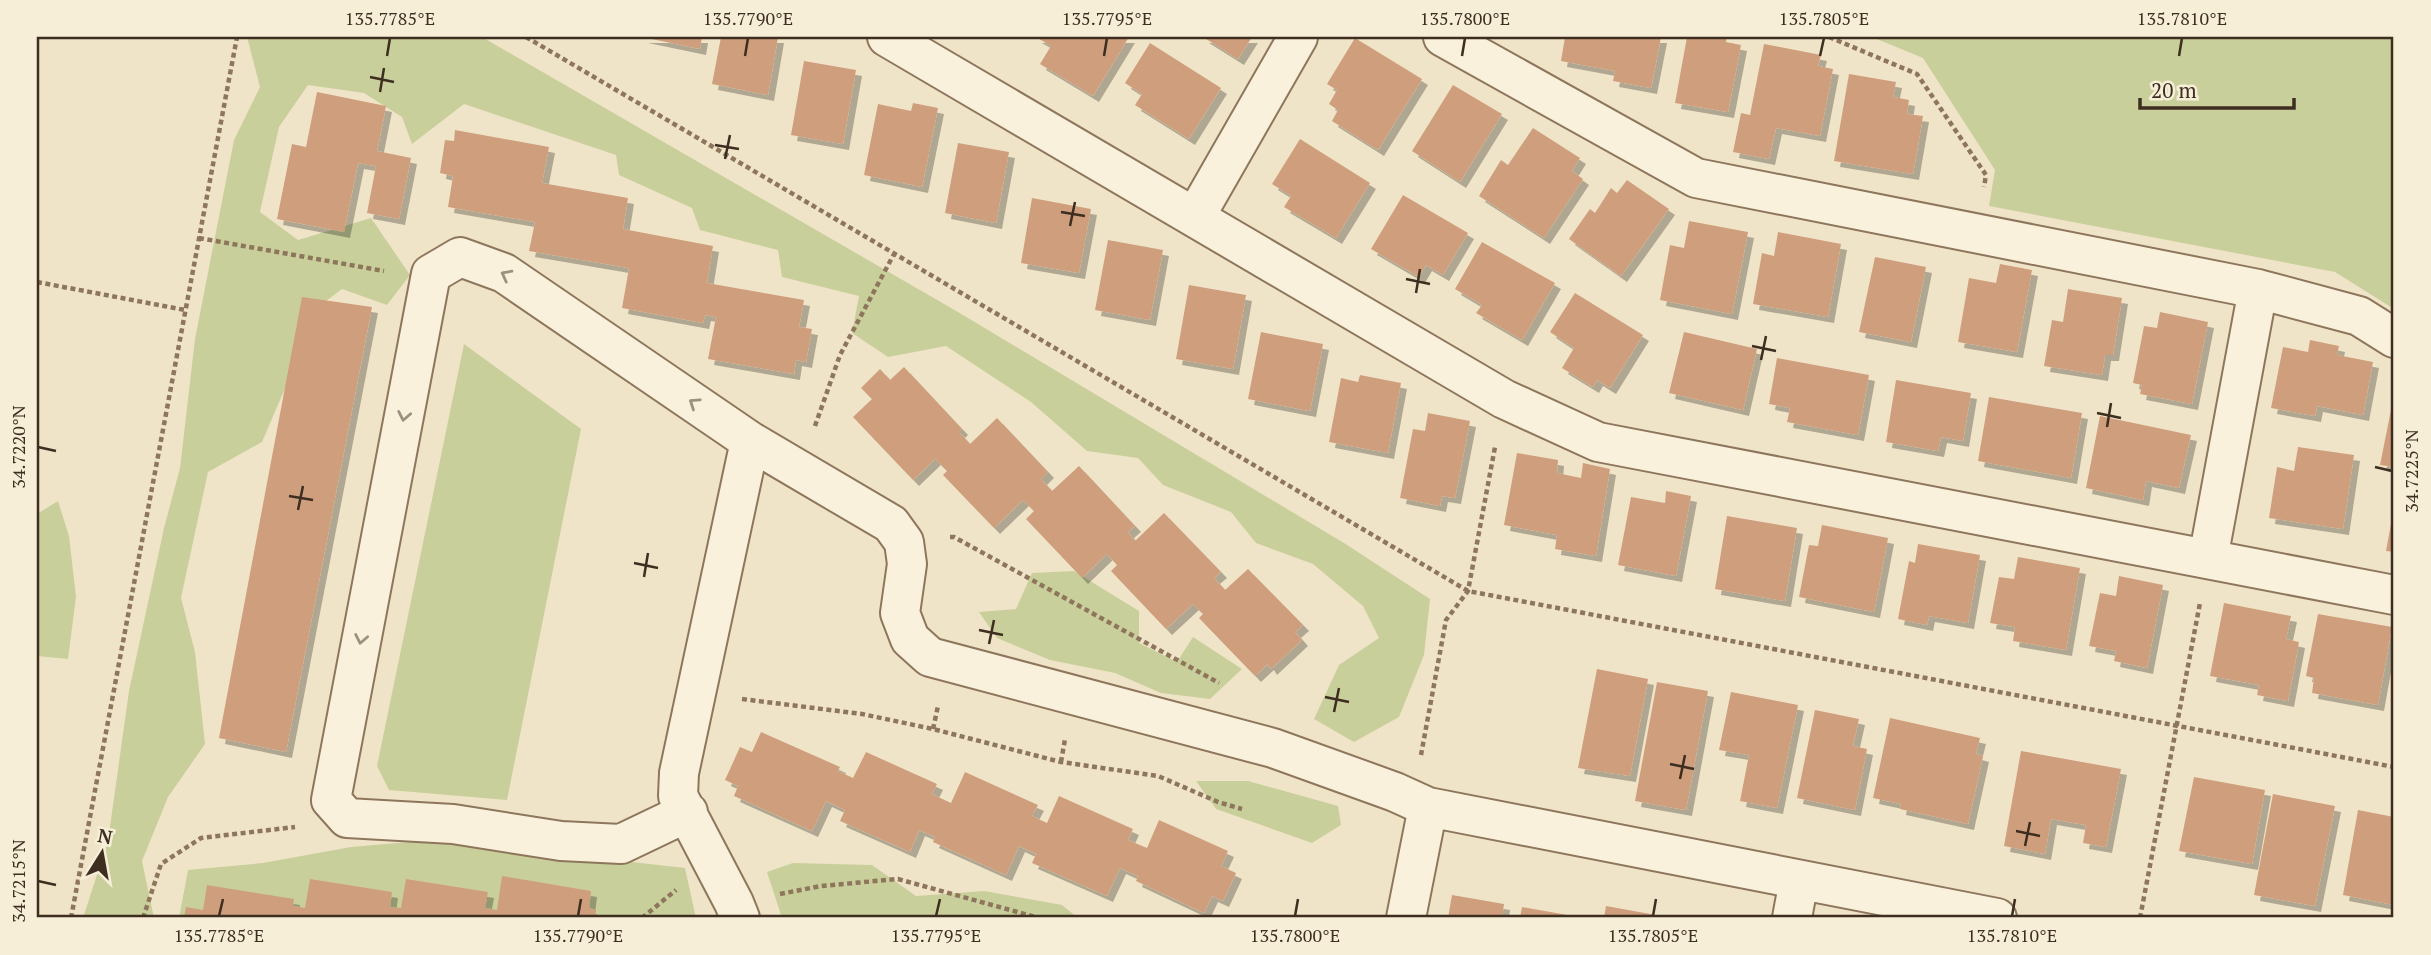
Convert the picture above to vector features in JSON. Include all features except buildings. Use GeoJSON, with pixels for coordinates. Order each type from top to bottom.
{"type":"FeatureCollection","features":[{"type":"Feature","properties":{"kind":"street"},"geometry":{"type":"LineString","coordinates":[[887,37],[1504,399],[1598,442],[2394,595]]}},
{"type":"Feature","properties":{"kind":"street"},"geometry":{"type":"LineString","coordinates":[[1195,217],[1298,37]]}},
{"type":"Feature","properties":{"kind":"street"},"geometry":{"type":"LineString","coordinates":[[1443,37],[1696,178],[2258,289],[2359,316],[2394,338]]}},
{"type":"Feature","properties":{"kind":"street"},"geometry":{"type":"LineString","coordinates":[[688,812],[621,844],[561,841],[453,824],[347,818],[331,800],[431,274],[460,257],[504,273],[750,441],[891,524],[904,542],[906,564],[900,613],[910,639],[930,657],[1273,748],[1395,792],[1428,807],[1997,918]]}},
{"type":"Feature","properties":{"kind":"street"},"geometry":{"type":"LineString","coordinates":[[2208,559],[2258,289]]}},
{"type":"Feature","properties":{"kind":"street"},"geometry":{"type":"LineString","coordinates":[[737,911],[678,796],[679,773],[750,441]]}},
{"type":"Feature","properties":{"kind":"street"},"geometry":{"type":"LineString","coordinates":[[1406,918],[1428,807]]}},
{"type":"Feature","properties":{"kind":"street"},"geometry":{"type":"LineString","coordinates":[[1792,918],[1799,880]]}},
{"type":"Feature","properties":{"kind":"path"},"geometry":{"type":"LineString","coordinates":[[71,918],[237,37]]}},
{"type":"Feature","properties":{"kind":"path"},"geometry":{"type":"LineString","coordinates":[[526,37],[1468,591],[2394,767]]}},
{"type":"Feature","properties":{"kind":"path"},"geometry":{"type":"LineString","coordinates":[[1829,37],[1917,74],[1986,175],[1975,233]]}},
{"type":"Feature","properties":{"kind":"path"},"geometry":{"type":"LineString","coordinates":[[199,238],[394,273],[431,274]]}},
{"type":"Feature","properties":{"kind":"path"},"geometry":{"type":"LineString","coordinates":[[799,470],[840,355],[894,254]]}},
{"type":"Feature","properties":{"kind":"path"},"geometry":{"type":"LineString","coordinates":[[37,282],[185,310]]}},
{"type":"Feature","properties":{"kind":"path"},"geometry":{"type":"LineString","coordinates":[[1428,807],[1418,771],[1446,620],[1468,591],[1504,399]]}},
{"type":"Feature","properties":{"kind":"path"},"geometry":{"type":"LineString","coordinates":[[904,542],[954,537],[1220,684]]}},
{"type":"Feature","properties":{"kind":"path"},"geometry":{"type":"LineString","coordinates":[[2140,918],[2208,559]]}},
{"type":"Feature","properties":{"kind":"path"},"geometry":{"type":"LineString","coordinates":[[696,693],[862,714],[1061,762],[1158,776],[1218,802],[1242,809]]}},
{"type":"Feature","properties":{"kind":"path"},"geometry":{"type":"LineString","coordinates":[[143,918],[160,864],[201,838],[306,826],[331,800]]}},
{"type":"Feature","properties":{"kind":"path"},"geometry":{"type":"LineString","coordinates":[[737,911],[768,884],[780,894],[821,886],[898,879],[1038,918]]}},
{"type":"Feature","properties":{"kind":"green space"},"geometry":{"type":"Polygon","coordinates":[[[247,37],[482,37],[958,312],[1344,543],[1430,599],[1424,655],[1399,717],[1354,742],[1314,719],[1339,665],[1379,638],[1363,606],[1313,564],[1256,543],[1231,512],[1163,485],[1138,458],[1087,451],[1031,402],[946,346],[888,357],[852,333],[859,296],[782,277],[778,250],[700,230],[692,208],[619,175],[616,155],[464,104],[412,144],[402,117],[364,93],[308,85],[279,127],[260,212],[298,240],[371,218],[410,275],[387,305],[342,289],[297,323],[289,379],[262,442],[208,472],[181,598],[195,652],[205,744],[168,797],[142,861],[154,918],[83,918],[108,841],[129,691],[164,528],[180,468],[195,339],[234,140],[260,87],[247,37]]]}},
{"type":"Feature","properties":{"kind":"green space"},"geometry":{"type":"Polygon","coordinates":[[[1872,37],[2394,37],[2394,309],[2335,272],[1989,206],[1995,170],[1923,58],[1872,37]]]}},
{"type":"Feature","properties":{"kind":"green space"},"geometry":{"type":"Polygon","coordinates":[[[464,344],[581,429],[507,800],[389,790],[377,766],[464,344]]]}},
{"type":"Feature","properties":{"kind":"green space"},"geometry":{"type":"Polygon","coordinates":[[[58,501],[69,536],[76,597],[68,659],[37,656],[37,514],[58,501]]]}},
{"type":"Feature","properties":{"kind":"green space"},"geometry":{"type":"Polygon","coordinates":[[[1074,571],[1139,611],[1139,643],[1177,662],[1193,637],[1242,669],[1210,699],[1161,693],[1115,673],[1050,660],[997,638],[979,612],[1016,609],[1032,573],[1074,571]]]}},
{"type":"Feature","properties":{"kind":"green space"},"geometry":{"type":"Polygon","coordinates":[[[1196,781],[1248,781],[1338,806],[1341,825],[1312,843],[1216,809],[1196,781]]]}},
{"type":"Feature","properties":{"kind":"green space"},"geometry":{"type":"Polygon","coordinates":[[[455,838],[553,853],[685,868],[696,918],[179,918],[188,870],[263,863],[351,847],[455,838]]]}},
{"type":"Feature","properties":{"kind":"green space"},"geometry":{"type":"Polygon","coordinates":[[[793,863],[872,865],[916,896],[984,891],[1062,905],[1078,918],[782,918],[767,872],[793,863]]]}}]}
